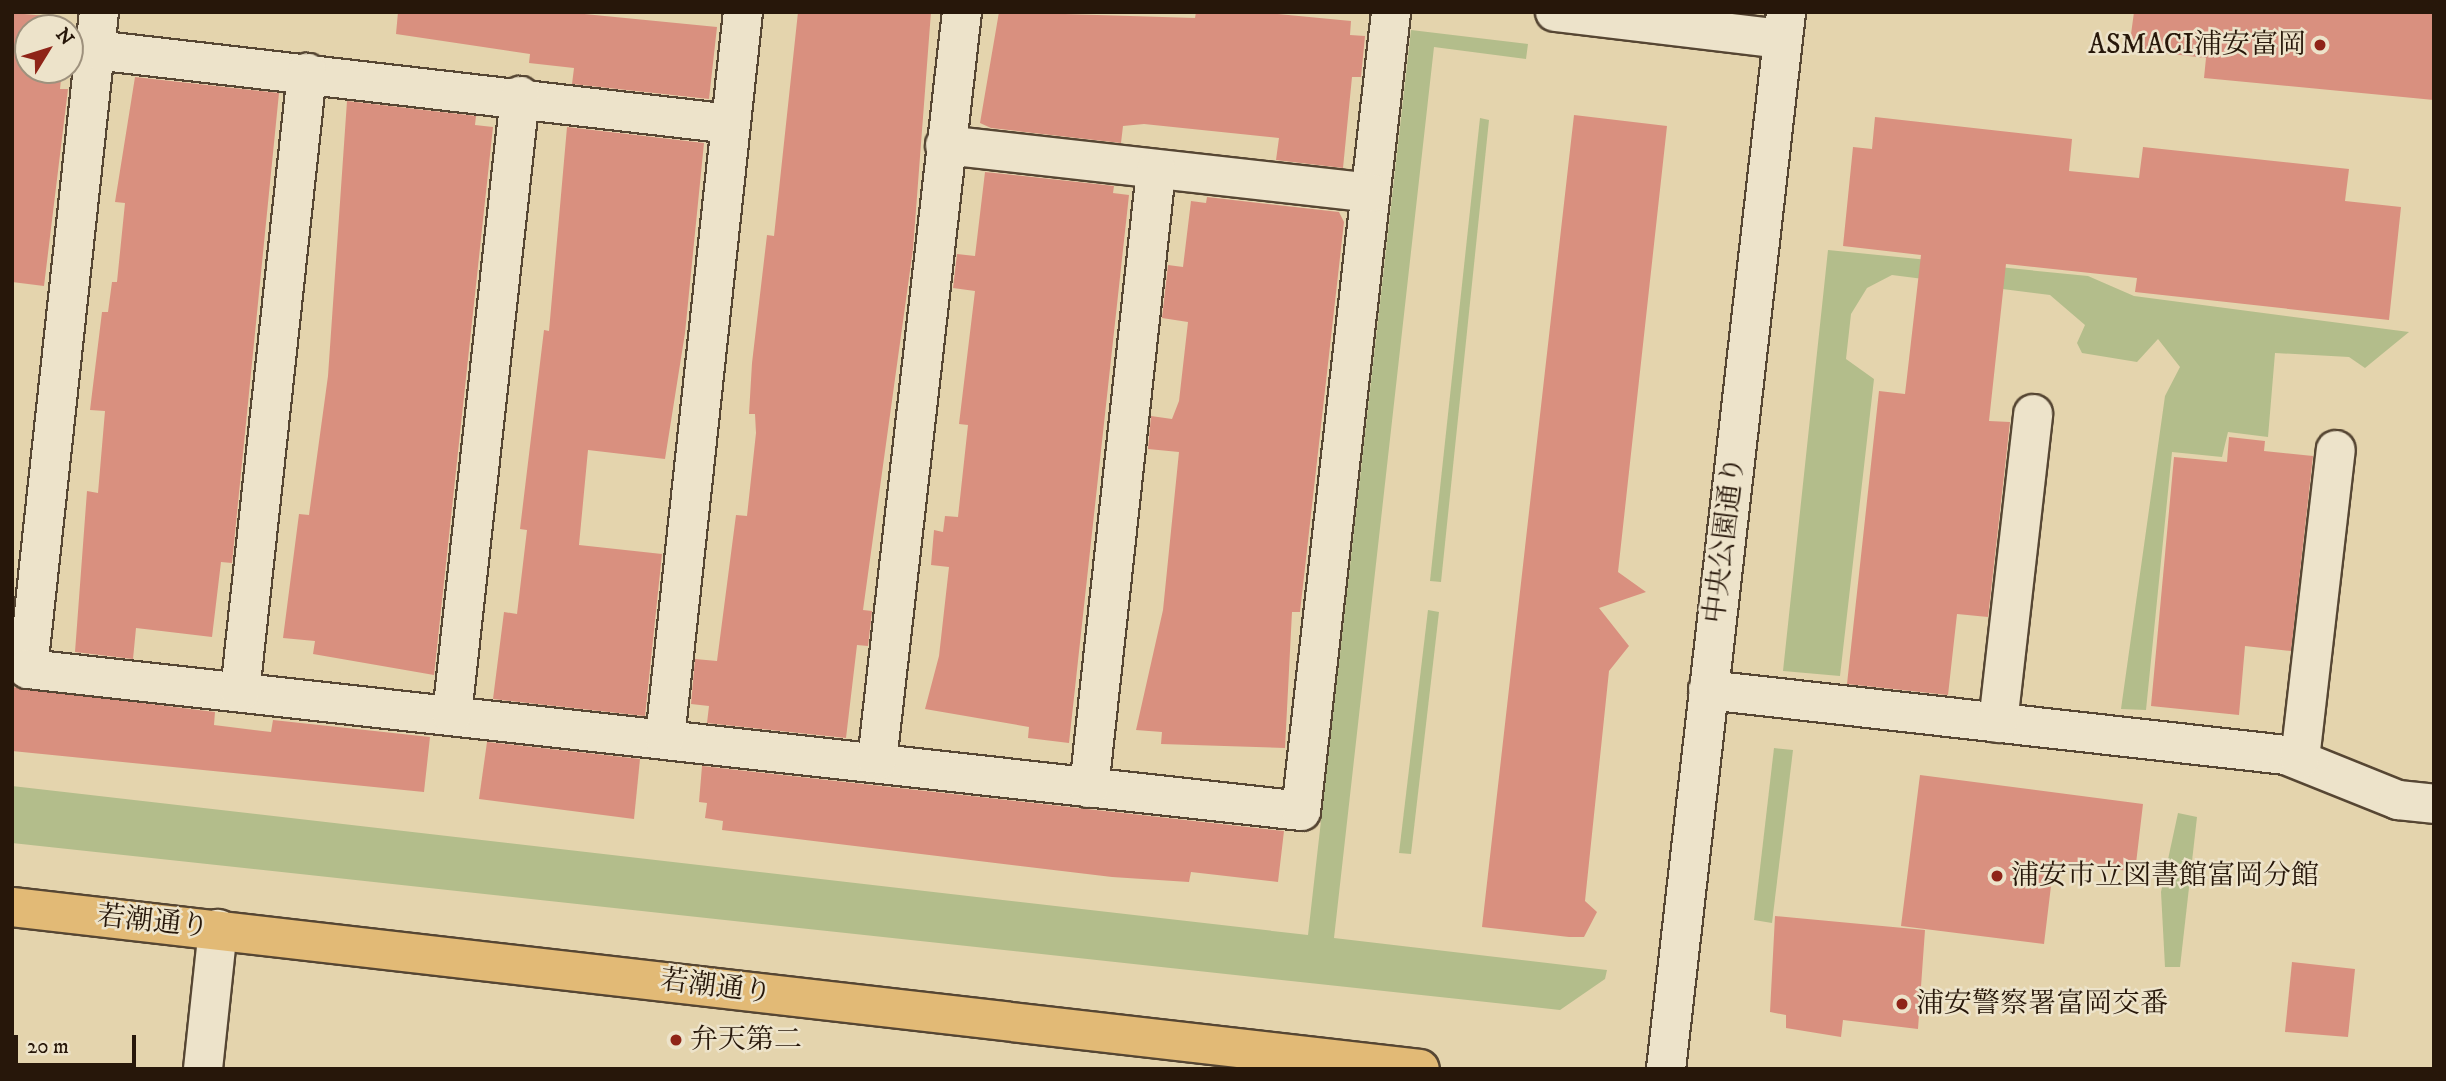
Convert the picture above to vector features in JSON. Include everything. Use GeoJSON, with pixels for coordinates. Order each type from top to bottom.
{"type":"FeatureCollection","features":[{"type":"Feature","properties":{"kind":"main road","name":"若潮通り"},"geometry":{"type":"LineString","coordinates":[[12,907],[1420,1069]]}},
{"type":"Feature","properties":{"kind":"street"},"geometry":{"type":"LineString","coordinates":[[99,12],[28,669],[877,761],[1301,811],[1391,12]]}},
{"type":"Feature","properties":{"kind":"street"},"geometry":{"type":"LineString","coordinates":[[665,738],[743,12]]}},
{"type":"Feature","properties":{"kind":"street"},"geometry":{"type":"LineString","coordinates":[[877,761],[962,12]]}},
{"type":"Feature","properties":{"kind":"street"},"geometry":{"type":"LineString","coordinates":[[1555,12],[1784,26]]}},
{"type":"Feature","properties":{"kind":"street","name":"中央公園通り"},"geometry":{"type":"LineString","coordinates":[[1665,1069],[1784,26]]}},
{"type":"Feature","properties":{"kind":"street"},"geometry":{"type":"LineString","coordinates":[[95,50],[520,96],[731,124]]}},
{"type":"Feature","properties":{"kind":"street"},"geometry":{"type":"LineString","coordinates":[[240,692],[307,73]]}},
{"type":"Feature","properties":{"kind":"street"},"geometry":{"type":"LineString","coordinates":[[452,715],[520,96]]}},
{"type":"Feature","properties":{"kind":"street"},"geometry":{"type":"LineString","coordinates":[[945,145],[1370,194]]}},
{"type":"Feature","properties":{"kind":"street"},"geometry":{"type":"LineString","coordinates":[[1089,788],[1156,171]]}},
{"type":"Feature","properties":{"kind":"street"},"geometry":{"type":"LineString","coordinates":[[1998,723],[2033,414]]}},
{"type":"Feature","properties":{"kind":"street"},"geometry":{"type":"LineString","coordinates":[[2300,759],[2336,450]]}},
{"type":"Feature","properties":{"kind":"street"},"geometry":{"type":"LineString","coordinates":[[1708,690],[2300,759],[2398,800],[2434,804]]}},
{"type":"Feature","properties":{"kind":"street"},"geometry":{"type":"LineString","coordinates":[[203,1069],[218,929]]}},
{"type":"Feature","properties":{"kind":"green space"},"geometry":{"type":"Polygon","coordinates":[[[1411,30],[1528,44],[1526,59],[1434,47],[1334,938],[1607,970],[1605,979],[1560,1010],[12,843],[12,786],[1308,935],[1411,30]]]}},
{"type":"Feature","properties":{"kind":"green space"},"geometry":{"type":"Polygon","coordinates":[[[1480,118],[1489,120],[1441,582],[1430,581],[1480,118]]]}},
{"type":"Feature","properties":{"kind":"green space"},"geometry":{"type":"Polygon","coordinates":[[[1828,250],[2088,276],[2134,296],[2409,332],[2365,368],[2349,357],[2275,353],[2268,437],[2228,432],[2222,457],[2172,452],[2146,710],[2121,709],[2165,396],[2180,367],[2158,339],[2137,362],[2082,353],[2077,343],[2085,325],[2050,295],[1892,275],[1867,288],[1851,314],[1846,359],[1874,379],[1840,676],[1783,671],[1828,250]]]}},
{"type":"Feature","properties":{"kind":"green space"},"geometry":{"type":"Polygon","coordinates":[[[1428,610],[1439,612],[1411,854],[1399,853],[1428,610]]]}},
{"type":"Feature","properties":{"kind":"green space"},"geometry":{"type":"Polygon","coordinates":[[[1774,748],[1793,750],[1772,923],[1754,920],[1774,748]]]}},
{"type":"Feature","properties":{"kind":"green space"},"geometry":{"type":"Polygon","coordinates":[[[2178,813],[2197,817],[2180,967],[2165,967],[2161,892],[2178,813]]]}},
{"type":"Feature","properties":{"kind":"building"},"geometry":{"type":"Polygon","coordinates":[[[398,12],[564,12],[717,27],[709,99],[572,84],[574,68],[529,63],[530,54],[396,34],[398,12]]]}},
{"type":"Feature","properties":{"kind":"building"},"geometry":{"type":"Polygon","coordinates":[[[798,12],[931,12],[913,249],[863,610],[872,611],[868,646],[857,645],[846,738],[707,723],[709,706],[691,704],[695,659],[717,661],[736,515],[747,516],[756,433],[755,414],[749,414],[752,363],[767,235],[774,236],[798,12]]]}},
{"type":"Feature","properties":{"kind":"building"},"geometry":{"type":"Polygon","coordinates":[[[999,12],[1195,18],[1196,12],[1257,12],[1351,21],[1350,35],[1365,36],[1361,77],[1352,77],[1343,168],[1276,160],[1279,138],[1144,124],[1123,126],[1121,143],[991,128],[980,123],[999,12]]]}},
{"type":"Feature","properties":{"kind":"building","name":"ASMACI浦安富岡"},"geometry":{"type":"Polygon","coordinates":[[[2134,12],[2434,12],[2434,100],[2204,78],[2206,58],[2129,49],[2134,12]]]}},
{"type":"Feature","properties":{"kind":"building"},"geometry":{"type":"Polygon","coordinates":[[[12,13],[24,14],[14,14],[14,84],[61,84],[60,89],[68,89],[44,286],[12,282],[12,13]]]}},
{"type":"Feature","properties":{"kind":"building"},"geometry":{"type":"Polygon","coordinates":[[[135,77],[279,93],[232,563],[221,562],[212,637],[136,628],[133,659],[75,652],[87,491],[98,493],[105,411],[90,410],[102,312],[108,312],[112,282],[117,282],[125,203],[115,202],[135,77]]]}},
{"type":"Feature","properties":{"kind":"building"},"geometry":{"type":"Polygon","coordinates":[[[347,101],[476,116],[475,125],[493,127],[434,675],[313,654],[315,641],[283,638],[299,514],[309,515],[328,376],[347,101]]]}},
{"type":"Feature","properties":{"kind":"building"},"geometry":{"type":"Polygon","coordinates":[[[1574,115],[1667,126],[1618,572],[1646,592],[1599,608],[1629,646],[1609,671],[1585,901],[1597,912],[1584,937],[1482,927],[1574,115]]]}},
{"type":"Feature","properties":{"kind":"building"},"geometry":{"type":"Polygon","coordinates":[[[1875,117],[2072,139],[2069,171],[2139,178],[2143,147],[2349,169],[2345,201],[2401,207],[2389,320],[2135,292],[2137,278],[2006,264],[1989,421],[2010,422],[1988,617],[1957,614],[1948,695],[1847,684],[1879,391],[1905,394],[1921,255],[1843,246],[1853,147],[1872,149],[1875,117]]]}},
{"type":"Feature","properties":{"kind":"building"},"geometry":{"type":"Polygon","coordinates":[[[567,127],[704,143],[685,333],[665,459],[588,450],[579,545],[662,554],[645,716],[493,699],[504,612],[517,614],[527,530],[520,529],[544,330],[549,331],[567,127]]]}},
{"type":"Feature","properties":{"kind":"building"},"geometry":{"type":"Polygon","coordinates":[[[985,172],[1114,186],[1113,193],[1129,195],[1069,743],[1028,738],[1029,727],[925,709],[939,656],[949,567],[931,565],[934,530],[943,532],[945,516],[958,517],[968,425],[959,424],[975,291],[953,288],[957,254],[975,256],[985,172]]]}},
{"type":"Feature","properties":{"kind":"building"},"geometry":{"type":"Polygon","coordinates":[[[1207,197],[1339,212],[1344,222],[1300,612],[1292,612],[1285,748],[1161,744],[1162,732],[1136,730],[1163,610],[1179,452],[1148,449],[1151,416],[1172,419],[1179,401],[1188,322],[1162,318],[1168,265],[1183,267],[1191,201],[1206,203],[1207,197]]]}},
{"type":"Feature","properties":{"kind":"building"},"geometry":{"type":"Polygon","coordinates":[[[2229,437],[2265,441],[2264,451],[2313,456],[2291,651],[2245,646],[2239,715],[2151,706],[2174,457],[2227,462],[2229,437]]]}},
{"type":"Feature","properties":{"kind":"building"},"geometry":{"type":"Polygon","coordinates":[[[12,687],[215,712],[214,725],[271,732],[273,720],[430,737],[424,792],[12,751],[12,687]]]}},
{"type":"Feature","properties":{"kind":"building"},"geometry":{"type":"Polygon","coordinates":[[[487,742],[640,759],[634,819],[479,799],[487,742]]]}},
{"type":"Feature","properties":{"kind":"building"},"geometry":{"type":"Polygon","coordinates":[[[702,766],[1284,831],[1278,882],[1191,872],[1189,882],[1112,877],[722,830],[723,821],[705,818],[707,803],[699,802],[702,766]]]}},
{"type":"Feature","properties":{"kind":"building","name":"浦安市立図書館富岡分館"},"geometry":{"type":"Polygon","coordinates":[[[1920,775],[2143,804],[2135,872],[2054,861],[2044,944],[1901,926],[1920,775]]]}},
{"type":"Feature","properties":{"kind":"building"},"geometry":{"type":"Polygon","coordinates":[[[1775,916],[1925,930],[1918,1029],[1843,1020],[1841,1037],[1786,1028],[1786,1015],[1770,1012],[1775,916]]]}},
{"type":"Feature","properties":{"kind":"building"},"geometry":{"type":"Polygon","coordinates":[[[2292,962],[2355,969],[2348,1037],[2285,1032],[2292,962]]]}},
{"type":"Feature","properties":{"kind":"place","name":"ASMACI浦安富岡"},"geometry":{"type":"Point","coordinates":[2320,45]}},
{"type":"Feature","properties":{"kind":"place","name":"浦安市立図書館富岡分館"},"geometry":{"type":"Point","coordinates":[1997,876]}},
{"type":"Feature","properties":{"kind":"place","name":"浦安警察署富岡交番"},"geometry":{"type":"Point","coordinates":[1902,1004]}},
{"type":"Feature","properties":{"kind":"place","name":"弁天第二"},"geometry":{"type":"Point","coordinates":[676,1040]}}]}
